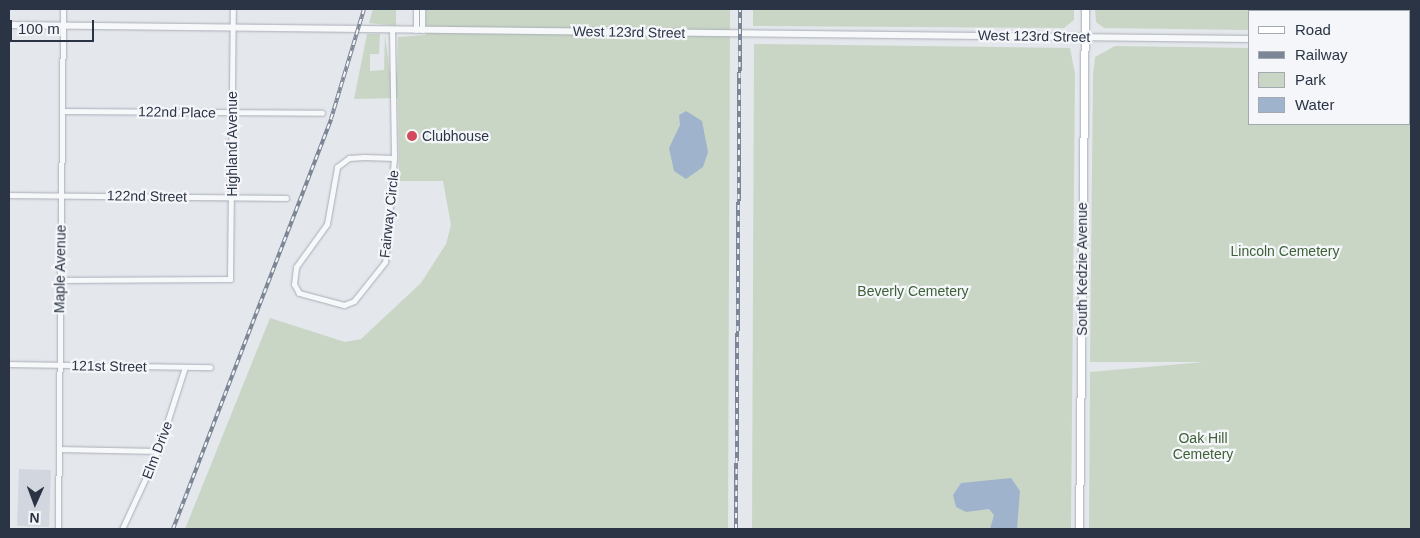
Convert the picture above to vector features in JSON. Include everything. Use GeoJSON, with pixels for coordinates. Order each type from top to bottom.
{"type":"FeatureCollection","features":[{"type":"Feature","properties":{"kind":"main road","name":"South Kedzie Avenue"},"geometry":{"type":"LineString","coordinates":[[1080,529],[1085,9]]}},
{"type":"Feature","properties":{"kind":"street","name":"Maple Avenue"},"geometry":{"type":"LineString","coordinates":[[58,529],[63,9]]}},
{"type":"Feature","properties":{"kind":"street","name":"Highland Avenue"},"geometry":{"type":"LineString","coordinates":[[60,280],[230,279],[233,9]]}},
{"type":"Feature","properties":{"kind":"street"},"geometry":{"type":"LineString","coordinates":[[416,9],[419,30]]}},
{"type":"Feature","properties":{"kind":"street"},"geometry":{"type":"LineString","coordinates":[[419,30],[422,9]]}},
{"type":"Feature","properties":{"kind":"street","name":"West 123rd Street"},"geometry":{"type":"LineString","coordinates":[[9,25],[1248,39]]}},
{"type":"Feature","properties":{"kind":"street","name":"Fairway Circle"},"geometry":{"type":"LineString","coordinates":[[392,29],[394,158],[388,249],[376,277],[344,305],[299,293],[294,284],[296,266],[327,224],[337,167],[349,158],[394,158]]}},
{"type":"Feature","properties":{"kind":"street","name":"122nd Place"},"geometry":{"type":"LineString","coordinates":[[62,110],[322,113]]}},
{"type":"Feature","properties":{"kind":"street","name":"122nd Street"},"geometry":{"type":"LineString","coordinates":[[9,195],[286,198]]}},
{"type":"Feature","properties":{"kind":"street","name":"121st Street"},"geometry":{"type":"LineString","coordinates":[[9,364],[210,367]]}},
{"type":"Feature","properties":{"kind":"street","name":"Elm Drive"},"geometry":{"type":"LineString","coordinates":[[122,529],[158,451],[185,367]]}},
{"type":"Feature","properties":{"kind":"street"},"geometry":{"type":"LineString","coordinates":[[59,450],[158,451]]}},
{"type":"Feature","properties":{"kind":"shaded area"},"geometry":{"type":"Polygon","coordinates":[[[19,469],[51,470],[49,527],[17,526],[19,469]]]}},
{"type":"Feature","properties":{"kind":"green space"},"geometry":{"type":"Polygon","coordinates":[[[373,9],[396,9],[396,26],[369,23],[373,9]]]}},
{"type":"Feature","properties":{"kind":"green space"},"geometry":{"type":"Polygon","coordinates":[[[426,9],[730,9],[728,529],[185,529],[270,318],[345,342],[361,339],[421,283],[446,244],[451,225],[443,181],[399,181],[398,98],[354,99],[367,34],[380,34],[379,54],[370,54],[370,71],[384,70],[385,35],[390,73],[397,74],[398,37],[426,35],[426,9]]]}},
{"type":"Feature","properties":{"kind":"green space"},"geometry":{"type":"Polygon","coordinates":[[[753,9],[1074,9],[1074,20],[1064,28],[753,26],[753,9]]]}},
{"type":"Feature","properties":{"kind":"green space"},"geometry":{"type":"Polygon","coordinates":[[[1095,9],[1411,9],[1411,32],[1410,10],[1248,10],[1248,30],[1104,28],[1096,22],[1095,9]]]}},
{"type":"Feature","properties":{"kind":"green space","name":"Beverly Cemetery"},"geometry":{"type":"Polygon","coordinates":[[[754,44],[1070,48],[1075,74],[1071,529],[752,529],[754,44]]]}},
{"type":"Feature","properties":{"kind":"green space","name":"Lincoln Cemetery"},"geometry":{"type":"Polygon","coordinates":[[[1115,46],[1248,48],[1248,125],[1410,125],[1411,50],[1411,529],[1089,529],[1090,372],[1204,362],[1090,362],[1093,74],[1095,57],[1115,46]]]}},
{"type":"Feature","properties":{"kind":"water"},"geometry":{"type":"Polygon","coordinates":[[[686,111],[702,121],[708,152],[703,167],[686,179],[674,171],[669,148],[680,125],[679,115],[686,111]]]}},
{"type":"Feature","properties":{"kind":"water"},"geometry":{"type":"Polygon","coordinates":[[[1011,478],[1020,491],[1017,529],[990,529],[994,515],[989,509],[966,512],[956,507],[953,495],[961,483],[1011,478]]]}},
{"type":"Feature","properties":{"kind":"railway"},"geometry":{"type":"LineString","coordinates":[[173,529],[331,119],[364,9]]}},
{"type":"Feature","properties":{"kind":"railway"},"geometry":{"type":"LineString","coordinates":[[736,529],[740,9]]}},
{"type":"Feature","properties":{"kind":"place","name":"Clubhouse"},"geometry":{"type":"Point","coordinates":[412,136]}},
{"type":"Feature","properties":{"kind":"park label","name":"Oak Hill Cemetery"},"geometry":{"type":"Point","coordinates":[1203,446]}}]}
